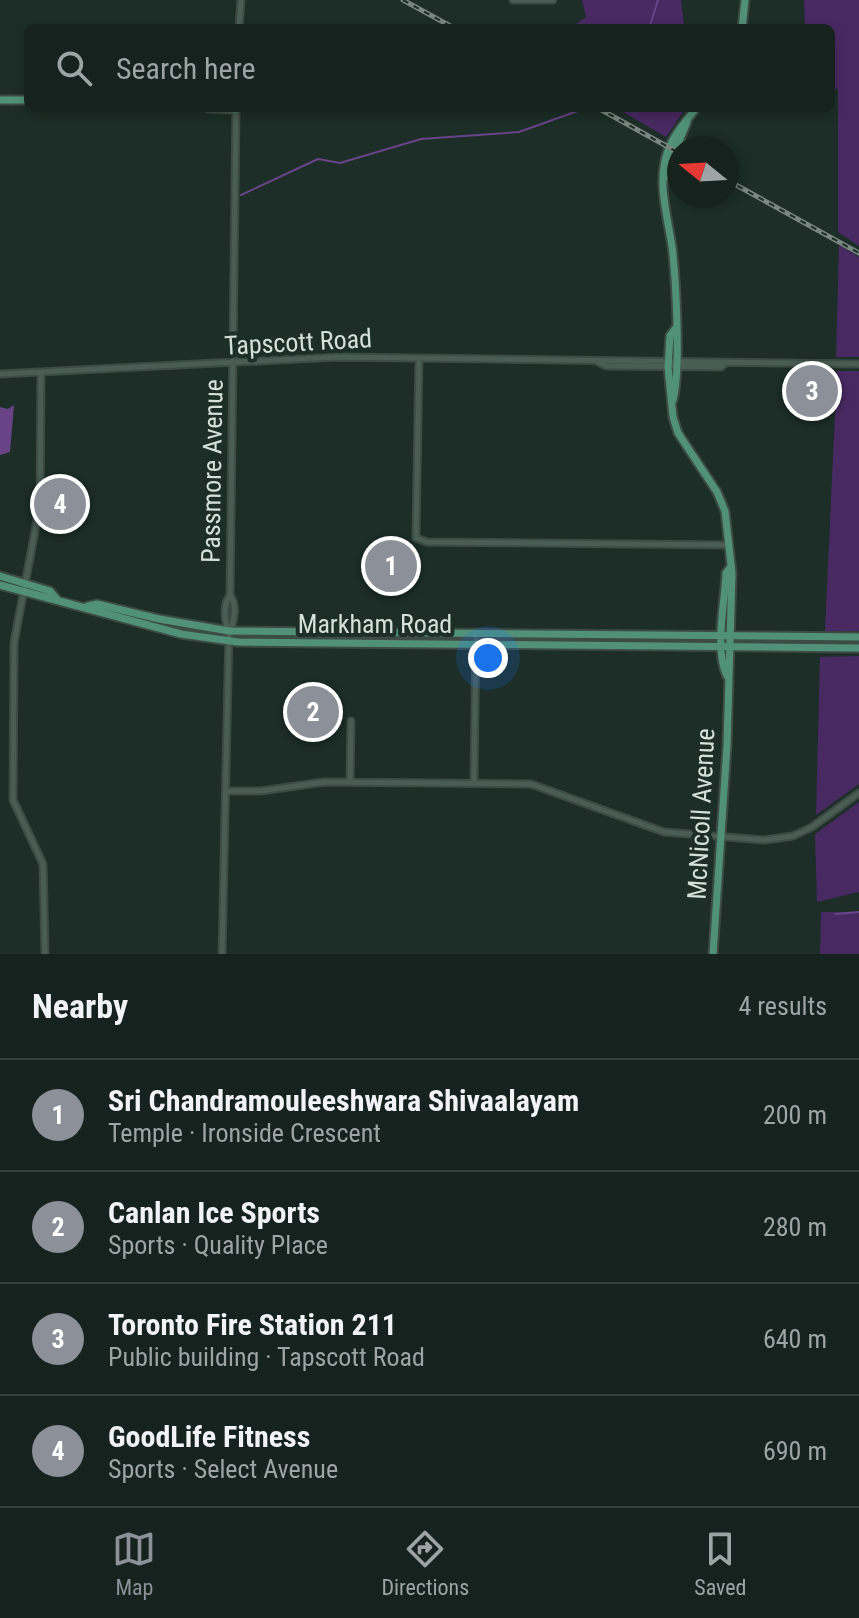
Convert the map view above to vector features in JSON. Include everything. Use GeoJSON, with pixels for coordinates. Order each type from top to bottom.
{"type":"FeatureCollection","features":[{"type":"Feature","properties":{"kind":"main road"},"geometry":{"type":"LineString","coordinates":[[742,24],[745,0]]}},
{"type":"Feature","properties":{"kind":"main road"},"geometry":{"type":"LineString","coordinates":[[0,100],[24,100]]}},
{"type":"Feature","properties":{"kind":"main road","name":"McNicoll Avenue"},"geometry":{"type":"LineString","coordinates":[[693,112],[663,181],[673,251],[675,329],[672,402],[678,433],[717,492],[725,511],[729,569],[732,573],[727,637],[727,746],[713,954]]}},
{"type":"Feature","properties":{"kind":"main road","name":"Markham Road"},"geometry":{"type":"LineString","coordinates":[[0,576],[50,591],[56,598]]}},
{"type":"Feature","properties":{"kind":"main road","name":"Markham Road"},"geometry":{"type":"LineString","coordinates":[[0,585],[49,600],[56,598],[88,606],[95,612],[181,634],[228,641],[859,648]]}},
{"type":"Feature","properties":{"kind":"main road","name":"Markham Road"},"geometry":{"type":"LineString","coordinates":[[88,606],[97,604],[229,631],[859,637]]}},
{"type":"Feature","properties":{"kind":"street"},"geometry":{"type":"LineString","coordinates":[[239,24],[241,0]]}},
{"type":"Feature","properties":{"kind":"street"},"geometry":{"type":"LineString","coordinates":[[513,0],[553,0]]}},
{"type":"Feature","properties":{"kind":"street","name":"Passmore Avenue"},"geometry":{"type":"LineString","coordinates":[[222,954],[229,631],[225,624],[226,600],[230,595],[236,112]]}},
{"type":"Feature","properties":{"kind":"street","name":"Tapscott Road"},"geometry":{"type":"LineString","coordinates":[[0,374],[233,365],[337,357],[597,361],[606,366],[672,363],[859,364]]}},
{"type":"Feature","properties":{"kind":"street"},"geometry":{"type":"LineString","coordinates":[[419,359],[416,538],[427,542],[729,545]]}},
{"type":"Feature","properties":{"kind":"street"},"geometry":{"type":"LineString","coordinates":[[41,374],[40,504],[14,643],[13,800],[43,864],[45,954]]}},
{"type":"Feature","properties":{"kind":"street"},"geometry":{"type":"LineString","coordinates":[[474,783],[476,634]]}},
{"type":"Feature","properties":{"kind":"street"},"geometry":{"type":"LineString","coordinates":[[350,782],[351,721]]}},
{"type":"Feature","properties":{"kind":"street"},"geometry":{"type":"LineString","coordinates":[[226,791],[350,782],[474,783],[550,788],[664,832],[765,840],[793,836],[859,793]]}},
{"type":"Feature","properties":{"kind":"shaded area"},"geometry":{"type":"Polygon","coordinates":[[[582,0],[681,0],[684,24],[576,24],[586,17],[582,0]]]}},
{"type":"Feature","properties":{"kind":"shaded area"},"geometry":{"type":"Polygon","coordinates":[[[804,0],[859,0],[859,246],[838,232],[835,24],[805,24],[804,0]]]}},
{"type":"Feature","properties":{"kind":"shaded area"},"geometry":{"type":"Polygon","coordinates":[[[623,112],[683,112],[666,137],[623,112]]]}},
{"type":"Feature","properties":{"kind":"shaded area"},"geometry":{"type":"Polygon","coordinates":[[[839,245],[859,257],[859,357],[836,357],[839,245]]]}},
{"type":"Feature","properties":{"kind":"shaded area"},"geometry":{"type":"Polygon","coordinates":[[[837,371],[859,371],[859,631],[825,631],[837,371]]]}},
{"type":"Feature","properties":{"kind":"shaded area"},"geometry":{"type":"Polygon","coordinates":[[[14,405],[10,452],[0,455],[0,407],[8,409],[14,405]]]}},
{"type":"Feature","properties":{"kind":"shaded area"},"geometry":{"type":"Polygon","coordinates":[[[859,656],[859,784],[816,815],[820,657],[859,656]]]}},
{"type":"Feature","properties":{"kind":"shaded area"},"geometry":{"type":"Polygon","coordinates":[[[859,802],[859,892],[817,902],[815,834],[859,802]]]}},
{"type":"Feature","properties":{"kind":"shaded area"},"geometry":{"type":"Polygon","coordinates":[[[821,912],[859,912],[859,954],[820,954],[821,912]]]}},
{"type":"Feature","properties":{"kind":"waterway"},"geometry":{"type":"LineString","coordinates":[[650,24],[658,0]]}},
{"type":"Feature","properties":{"kind":"waterway"},"geometry":{"type":"LineString","coordinates":[[241,195],[318,159],[340,163],[421,139],[519,132],[575,112]]}},
{"type":"Feature","properties":{"kind":"waterway"},"geometry":{"type":"LineString","coordinates":[[835,914],[859,912]]}},
{"type":"Feature","properties":{"kind":"railway"},"geometry":{"type":"LineString","coordinates":[[403,0],[447,24]]}},
{"type":"Feature","properties":{"kind":"railway"},"geometry":{"type":"LineString","coordinates":[[605,112],[667,146]]}},
{"type":"Feature","properties":{"kind":"railway"},"geometry":{"type":"LineString","coordinates":[[739,187],[859,253]]}},
{"type":"Feature","properties":{"kind":"place","name":"Toronto Fire Station 211"},"geometry":{"type":"Point","coordinates":[812,391]}},
{"type":"Feature","properties":{"kind":"place","name":"GoodLife Fitness"},"geometry":{"type":"Point","coordinates":[60,504]}},
{"type":"Feature","properties":{"kind":"place","name":"Sri Chandramouleeshwara Shivaalayam"},"geometry":{"type":"Point","coordinates":[391,566]}},
{"type":"Feature","properties":{"kind":"place","name":"Canlan Ice Sports"},"geometry":{"type":"Point","coordinates":[313,712]}}]}
